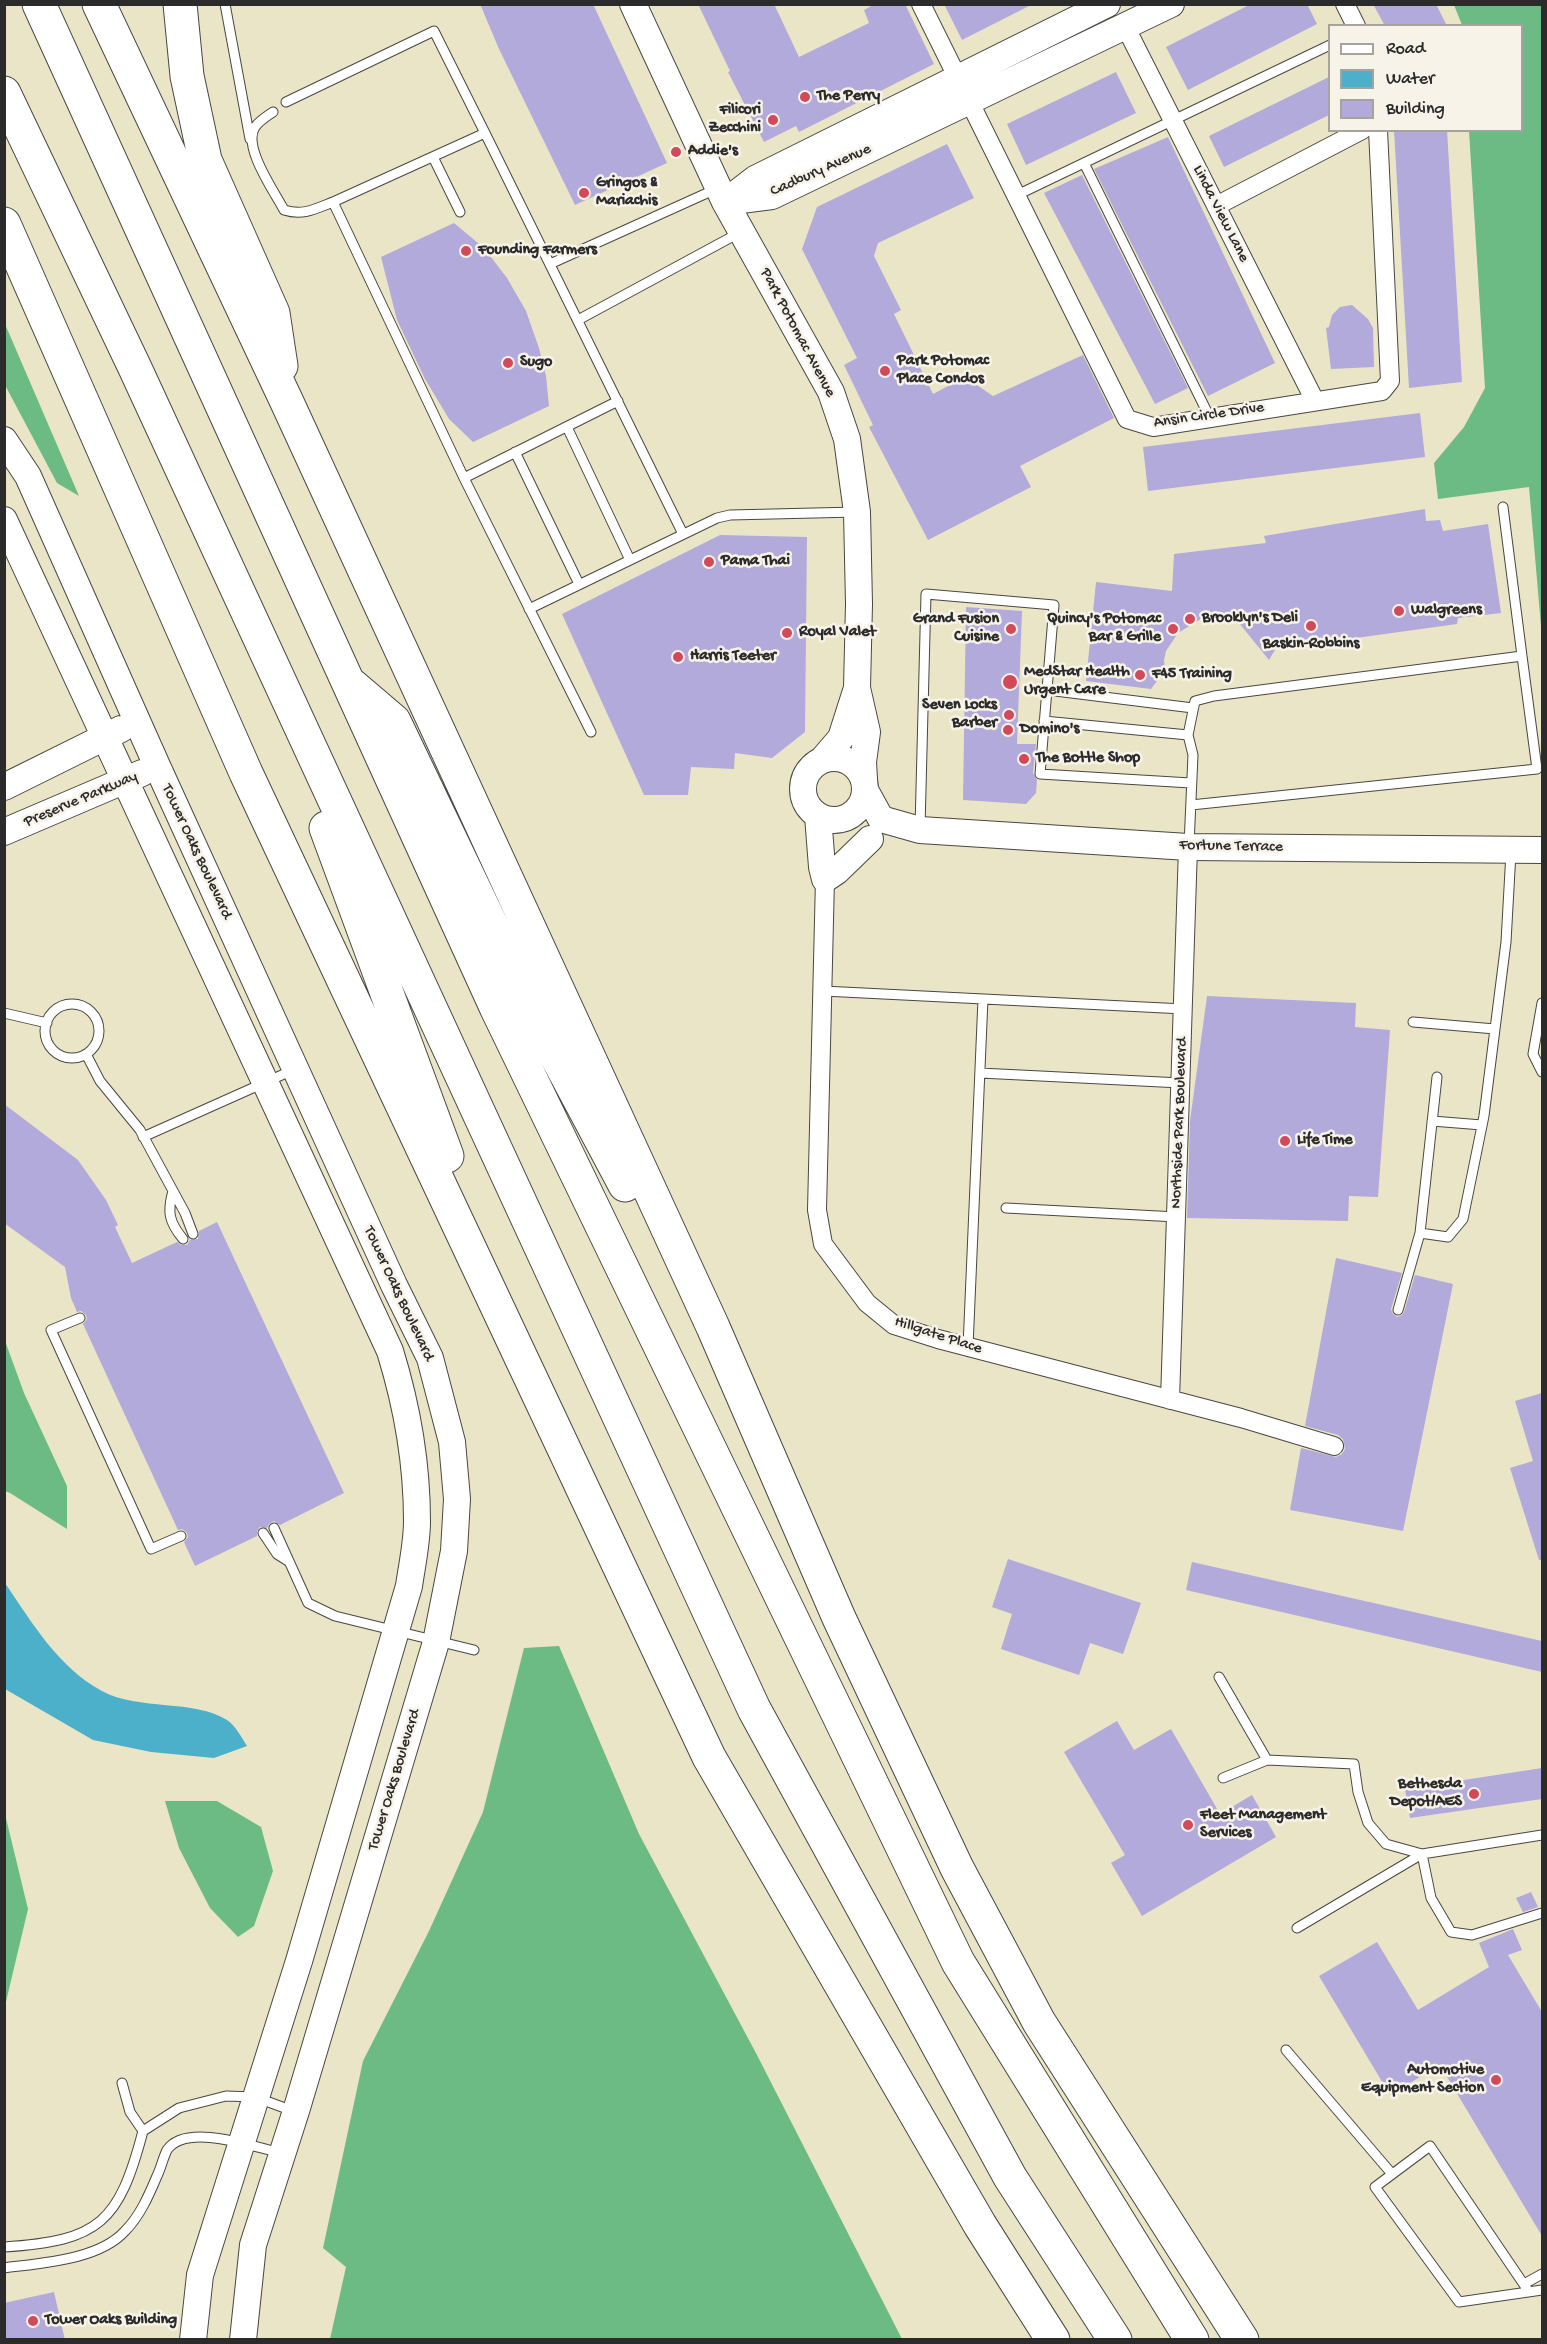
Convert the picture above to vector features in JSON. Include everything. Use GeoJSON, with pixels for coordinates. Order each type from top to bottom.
{"type":"FeatureCollection","features":[{"type":"Feature","properties":{"kind":"highway"},"geometry":{"type":"LineString","coordinates":[[39,4],[501,1017],[958,1962],[1192,2340]]}},
{"type":"Feature","properties":{"kind":"highway"},"geometry":{"type":"LineString","coordinates":[[99,4],[286,400],[713,1327],[839,1618],[957,1868],[1039,2022],[1242,2340]]}},
{"type":"Feature","properties":{"kind":"highway"},"geometry":{"type":"LineString","coordinates":[[180,4],[187,76],[205,160],[273,314],[286,400]]}},
{"type":"Feature","properties":{"kind":"highway"},"geometry":{"type":"LineString","coordinates":[[4,93],[236,587],[754,1709],[1010,2177],[1115,2340]]}},
{"type":"Feature","properties":{"kind":"highway"},"geometry":{"type":"LineString","coordinates":[[4,224],[246,773],[710,1757],[980,2225],[1053,2340]]}},
{"type":"Feature","properties":{"kind":"highway"},"geometry":{"type":"LineString","coordinates":[[236,587],[526,1368]]}},
{"type":"Feature","properties":{"kind":"highway"},"geometry":{"type":"LineString","coordinates":[[346,680],[394,721],[534,1014],[633,1201],[713,1327]]}},
{"type":"Feature","properties":{"kind":"street","name":"Park Potomac Avenue"},"geometry":{"type":"LineString","coordinates":[[633,4],[722,195],[831,392],[847,439],[857,512],[859,604],[857,688]]}},
{"type":"Feature","properties":{"kind":"street","name":"Ansin Circle Drive"},"geometry":{"type":"LineString","coordinates":[[921,4],[968,103],[1127,420],[1153,427],[1382,391],[1390,381],[1378,132]]}},
{"type":"Feature","properties":{"kind":"street","name":"Cadbury Avenue"},"geometry":{"type":"LineString","coordinates":[[722,195],[1107,4]]}},
{"type":"Feature","properties":{"kind":"street","name":"Cadbury Avenue"},"geometry":{"type":"LineString","coordinates":[[722,195],[772,196],[1171,4]]}},
{"type":"Feature","properties":{"kind":"street"},"geometry":{"type":"LineString","coordinates":[[1345,4],[1355,24]]}},
{"type":"Feature","properties":{"kind":"street","name":"Linda View Lane"},"geometry":{"type":"LineString","coordinates":[[1125,26],[1315,401]]}},
{"type":"Feature","properties":{"kind":"street"},"geometry":{"type":"LineString","coordinates":[[1216,206],[1358,132]]}},
{"type":"Feature","properties":{"kind":"street","name":"Tower Oaks Boulevard"},"geometry":{"type":"LineString","coordinates":[[4,440],[28,476],[295,1070],[430,1358],[452,1442],[457,1499],[454,1551],[436,1642],[296,2111],[253,2245],[243,2340]]}},
{"type":"Feature","properties":{"kind":"street","name":"Tower Oaks Boulevard"},"geometry":{"type":"LineString","coordinates":[[4,520],[390,1351],[411,1436],[417,1522],[409,1586],[299,1961],[200,2275],[193,2340]]}},
{"type":"Feature","properties":{"kind":"street"},"geometry":{"type":"LineString","coordinates":[[857,688],[841,738],[823,759],[808,771],[803,789],[810,807],[854,835],[870,839]]}},
{"type":"Feature","properties":{"kind":"street"},"geometry":{"type":"LineString","coordinates":[[828,818],[849,816],[863,801],[865,784],[863,762],[867,732],[857,688]]}},
{"type":"Feature","properties":{"kind":"street"},"geometry":{"type":"LineString","coordinates":[[4,787],[137,721]]}},
{"type":"Feature","properties":{"kind":"street"},"geometry":{"type":"LineString","coordinates":[[823,759],[833,757],[851,763],[859,770],[865,784]]}},
{"type":"Feature","properties":{"kind":"street","name":"Preserve Parkway"},"geometry":{"type":"LineString","coordinates":[[4,832],[126,779],[158,768]]}},
{"type":"Feature","properties":{"kind":"street","name":"Fortune Terrace"},"geometry":{"type":"LineString","coordinates":[[865,784],[881,819],[920,830],[1188,847],[1542,850]]}},
{"type":"Feature","properties":{"kind":"street"},"geometry":{"type":"LineString","coordinates":[[828,818],[822,867],[825,879],[837,871],[870,839]]}},
{"type":"Feature","properties":{"kind":"street","name":"Fortune Terrace"},"geometry":{"type":"LineString","coordinates":[[870,839],[920,830]]}},
{"type":"Feature","properties":{"kind":"street","name":"Northside Park Boulevard"},"geometry":{"type":"LineString","coordinates":[[1170,1400],[1188,847]]}},
{"type":"Feature","properties":{"kind":"street","name":"Hillgate Place"},"geometry":{"type":"LineString","coordinates":[[825,879],[817,1210],[823,1244],[867,1303],[894,1325],[1334,1446]]}},
{"type":"Feature","properties":{"kind":"lane"},"geometry":{"type":"LineString","coordinates":[[225,4],[252,150],[284,210],[296,214],[309,212],[485,133]]}},
{"type":"Feature","properties":{"kind":"lane"},"geometry":{"type":"LineString","coordinates":[[286,102],[434,31],[683,534]]}},
{"type":"Feature","properties":{"kind":"lane"},"geometry":{"type":"LineString","coordinates":[[1015,196],[1328,45]]}},
{"type":"Feature","properties":{"kind":"lane"},"geometry":{"type":"LineString","coordinates":[[250,139],[255,127],[273,112]]}},
{"type":"Feature","properties":{"kind":"lane"},"geometry":{"type":"LineString","coordinates":[[433,157],[460,212]]}},
{"type":"Feature","properties":{"kind":"lane"},"geometry":{"type":"LineString","coordinates":[[1084,163],[1210,418]]}},
{"type":"Feature","properties":{"kind":"lane"},"geometry":{"type":"LineString","coordinates":[[550,264],[722,195]]}},
{"type":"Feature","properties":{"kind":"lane"},"geometry":{"type":"LineString","coordinates":[[333,202],[464,478],[591,732]]}},
{"type":"Feature","properties":{"kind":"lane"},"geometry":{"type":"LineString","coordinates":[[578,320],[741,232]]}},
{"type":"Feature","properties":{"kind":"lane"},"geometry":{"type":"LineString","coordinates":[[464,478],[618,401]]}},
{"type":"Feature","properties":{"kind":"lane"},"geometry":{"type":"LineString","coordinates":[[567,427],[630,560]]}},
{"type":"Feature","properties":{"kind":"lane"},"geometry":{"type":"LineString","coordinates":[[515,452],[579,584]]}},
{"type":"Feature","properties":{"kind":"lane"},"geometry":{"type":"LineString","coordinates":[[1191,805],[1537,769],[1503,507]]}},
{"type":"Feature","properties":{"kind":"lane"},"geometry":{"type":"LineString","coordinates":[[529,609],[717,518],[730,515],[857,512]]}},
{"type":"Feature","properties":{"kind":"lane"},"geometry":{"type":"LineString","coordinates":[[920,830],[926,594],[1054,605],[1040,774],[1191,783]]}},
{"type":"Feature","properties":{"kind":"lane"},"geometry":{"type":"LineString","coordinates":[[1188,847],[1193,755],[1188,735],[1195,701],[1214,696],[1522,656]]}},
{"type":"Feature","properties":{"kind":"lane"},"geometry":{"type":"LineString","coordinates":[[1047,690],[1193,708]]}},
{"type":"Feature","properties":{"kind":"lane"},"geometry":{"type":"LineString","coordinates":[[1044,721],[1188,735]]}},
{"type":"Feature","properties":{"kind":"lane"},"geometry":{"type":"LineString","coordinates":[[1419,1233],[1448,1237],[1462,1219],[1482,1125],[1495,1029],[1506,942],[1511,850]]}},
{"type":"Feature","properties":{"kind":"lane"},"geometry":{"type":"LineString","coordinates":[[823,991],[1184,1009]]}},
{"type":"Feature","properties":{"kind":"lane"},"geometry":{"type":"LineString","coordinates":[[968,1347],[983,999]]}},
{"type":"Feature","properties":{"kind":"lane"},"geometry":{"type":"LineString","coordinates":[[1542,1003],[1533,1054],[1542,1072]]}},
{"type":"Feature","properties":{"kind":"lane"},"geometry":{"type":"LineString","coordinates":[[70,1004],[90,1010],[96,1019],[99,1035],[94,1046],[86,1054],[77,1057],[64,1056],[54,1051],[46,1038],[47,1023],[52,1012],[70,1004]]}},
{"type":"Feature","properties":{"kind":"lane"},"geometry":{"type":"LineString","coordinates":[[4,1013],[47,1023]]}},
{"type":"Feature","properties":{"kind":"lane"},"geometry":{"type":"LineString","coordinates":[[1413,1022],[1495,1029]]}},
{"type":"Feature","properties":{"kind":"lane"},"geometry":{"type":"LineString","coordinates":[[86,1054],[100,1081],[144,1137],[193,1234]]}},
{"type":"Feature","properties":{"kind":"lane"},"geometry":{"type":"LineString","coordinates":[[144,1137],[295,1070]]}},
{"type":"Feature","properties":{"kind":"lane"},"geometry":{"type":"LineString","coordinates":[[980,1073],[1181,1083]]}},
{"type":"Feature","properties":{"kind":"lane"},"geometry":{"type":"LineString","coordinates":[[1398,1310],[1419,1233],[1437,1077]]}},
{"type":"Feature","properties":{"kind":"lane"},"geometry":{"type":"LineString","coordinates":[[1432,1121],[1482,1125]]}},
{"type":"Feature","properties":{"kind":"lane"},"geometry":{"type":"LineString","coordinates":[[173,1191],[168,1207],[174,1228],[183,1239]]}},
{"type":"Feature","properties":{"kind":"lane"},"geometry":{"type":"LineString","coordinates":[[1006,1208],[1177,1217]]}},
{"type":"Feature","properties":{"kind":"lane"},"geometry":{"type":"LineString","coordinates":[[80,1318],[51,1330],[146,1539],[151,1549],[181,1536]]}},
{"type":"Feature","properties":{"kind":"lane"},"geometry":{"type":"LineString","coordinates":[[273,1528],[308,1603],[334,1616],[474,1650]]}},
{"type":"Feature","properties":{"kind":"lane"},"geometry":{"type":"LineString","coordinates":[[263,1533],[278,1554],[288,1561]]}},
{"type":"Feature","properties":{"kind":"lane"},"geometry":{"type":"LineString","coordinates":[[1219,1677],[1267,1760]]}},
{"type":"Feature","properties":{"kind":"lane"},"geometry":{"type":"LineString","coordinates":[[1223,1778],[1267,1760],[1354,1764],[1358,1792],[1368,1823],[1386,1844],[1422,1854]]}},
{"type":"Feature","properties":{"kind":"lane"},"geometry":{"type":"LineString","coordinates":[[1297,1928],[1422,1854],[1542,1835]]}},
{"type":"Feature","properties":{"kind":"lane"},"geometry":{"type":"LineString","coordinates":[[1422,1854],[1431,1898],[1451,1932],[1472,1935],[1542,1913]]}},
{"type":"Feature","properties":{"kind":"lane"},"geometry":{"type":"LineString","coordinates":[[1286,2050],[1392,2174]]}},
{"type":"Feature","properties":{"kind":"lane"},"geometry":{"type":"LineString","coordinates":[[122,2083],[130,2112],[143,2131]]}},
{"type":"Feature","properties":{"kind":"lane"},"geometry":{"type":"LineString","coordinates":[[4,2247],[44,2244],[74,2236],[100,2224],[122,2196],[134,2165],[143,2131],[179,2108],[226,2096],[255,2097],[296,2111]]}},
{"type":"Feature","properties":{"kind":"lane"},"geometry":{"type":"LineString","coordinates":[[4,2268],[51,2262],[88,2254],[114,2241],[125,2232],[142,2210],[168,2149],[177,2142],[191,2137],[208,2136],[282,2153]]}},
{"type":"Feature","properties":{"kind":"lane"},"geometry":{"type":"LineString","coordinates":[[1526,2288],[1430,2146],[1375,2187],[1459,2302],[1526,2288],[1542,2290]]}},
{"type":"Feature","properties":{"kind":"lane"},"geometry":{"type":"LineString","coordinates":[[1526,2288],[1542,2274]]}},
{"type":"Feature","properties":{"kind":"green space"},"geometry":{"type":"Polygon","coordinates":[[[1454,5],[1542,5],[1542,638],[1529,487],[1438,499],[1434,463],[1464,427],[1485,388],[1469,132],[1523,132],[1523,24],[1462,24],[1454,5]]]}},
{"type":"Feature","properties":{"kind":"green space"},"geometry":{"type":"Polygon","coordinates":[[[4,324],[79,496],[57,483],[5,385],[4,324]]]}},
{"type":"Feature","properties":{"kind":"green space"},"geometry":{"type":"Polygon","coordinates":[[[4,1338],[24,1393],[67,1486],[67,1529],[5,1491],[4,1338]]]}},
{"type":"Feature","properties":{"kind":"green space"},"geometry":{"type":"Polygon","coordinates":[[[559,1646],[639,1834],[757,2055],[902,2339],[330,2339],[346,2267],[323,2248],[363,2061],[429,1931],[483,1812],[524,1648],[559,1646]]]}},
{"type":"Feature","properties":{"kind":"green space"},"geometry":{"type":"Polygon","coordinates":[[[165,1801],[217,1801],[261,1827],[273,1871],[254,1926],[238,1937],[210,1908],[179,1848],[165,1801]]]}},
{"type":"Feature","properties":{"kind":"green space"},"geometry":{"type":"Polygon","coordinates":[[[4,1814],[28,1909],[5,2006],[4,1814]]]}},
{"type":"Feature","properties":{"kind":"water"},"geometry":{"type":"Polygon","coordinates":[[[5,1583],[59,1657],[86,1681],[102,1691],[132,1701],[199,1709],[214,1714],[230,1722],[247,1746],[214,1758],[151,1752],[93,1740],[5,1689],[5,1583]]]}},
{"type":"Feature","properties":{"kind":"building"},"geometry":{"type":"Polygon","coordinates":[[[480,4],[593,4],[667,163],[575,205],[499,49],[480,4]]]}},
{"type":"Feature","properties":{"kind":"building","name":"The Perry"},"geometry":{"type":"Polygon","coordinates":[[[698,4],[774,4],[799,57],[869,23],[864,10],[875,4],[905,4],[934,64],[799,132],[796,126],[764,142],[728,72],[730,71],[698,4]]]}},
{"type":"Feature","properties":{"kind":"building"},"geometry":{"type":"Polygon","coordinates":[[[944,4],[1033,4],[962,40],[944,4]]]}},
{"type":"Feature","properties":{"kind":"building"},"geometry":{"type":"Polygon","coordinates":[[[1251,4],[1307,4],[1317,24],[1188,90],[1166,47],[1251,4]]]}},
{"type":"Feature","properties":{"kind":"building"},"geometry":{"type":"Polygon","coordinates":[[[1373,4],[1436,4],[1446,24],[1384,24],[1373,4]]]}},
{"type":"Feature","properties":{"kind":"building"},"geometry":{"type":"Polygon","coordinates":[[[1116,72],[1136,113],[1026,165],[1007,124],[1116,72]]]}},
{"type":"Feature","properties":{"kind":"building"},"geometry":{"type":"Polygon","coordinates":[[[1328,77],[1328,115],[1224,167],[1209,136],[1328,77]]]}},
{"type":"Feature","properties":{"kind":"building"},"geometry":{"type":"Polygon","coordinates":[[[1394,132],[1447,132],[1462,382],[1409,388],[1394,132]]]}},
{"type":"Feature","properties":{"kind":"building"},"geometry":{"type":"Polygon","coordinates":[[[1168,137],[1275,363],[1208,396],[1094,169],[1168,137]]]}},
{"type":"Feature","properties":{"kind":"building"},"geometry":{"type":"Polygon","coordinates":[[[947,144],[974,198],[878,243],[874,256],[901,310],[894,314],[933,394],[965,377],[993,396],[1083,355],[1114,418],[1020,466],[1031,487],[928,540],[869,427],[873,425],[844,365],[857,358],[802,249],[817,207],[947,144]]]}},
{"type":"Feature","properties":{"kind":"building"},"geometry":{"type":"Polygon","coordinates":[[[1082,175],[1188,388],[1155,404],[1044,193],[1082,175]]]}},
{"type":"Feature","properties":{"kind":"building"},"geometry":{"type":"Polygon","coordinates":[[[454,223],[484,248],[507,278],[526,311],[546,376],[549,406],[473,442],[449,419],[425,379],[397,320],[381,257],[454,223]]]}},
{"type":"Feature","properties":{"kind":"building"},"geometry":{"type":"Polygon","coordinates":[[[1352,305],[1368,319],[1373,328],[1374,367],[1331,369],[1326,328],[1329,327],[1332,315],[1340,307],[1352,305]]]}},
{"type":"Feature","properties":{"kind":"building"},"geometry":{"type":"Polygon","coordinates":[[[1420,413],[1425,457],[1148,491],[1143,447],[1420,413]]]}},
{"type":"Feature","properties":{"kind":"building"},"geometry":{"type":"Polygon","coordinates":[[[1425,509],[1426,521],[1440,520],[1443,531],[1488,524],[1501,613],[1458,618],[1457,624],[1320,643],[1318,638],[1279,643],[1269,660],[1239,623],[1204,617],[1178,633],[1166,651],[1165,670],[1151,689],[1086,681],[1096,582],[1172,591],[1174,554],[1266,543],[1264,536],[1425,509]]]}},
{"type":"Feature","properties":{"kind":"building"},"geometry":{"type":"Polygon","coordinates":[[[720,535],[807,537],[805,732],[772,758],[735,753],[734,769],[691,767],[688,795],[644,795],[562,614],[720,535]]]}},
{"type":"Feature","properties":{"kind":"building"},"geometry":{"type":"Polygon","coordinates":[[[966,607],[1022,611],[1017,744],[1036,744],[1033,773],[1037,780],[1036,793],[1026,804],[963,800],[966,607]]]}},
{"type":"Feature","properties":{"kind":"building","name":"Life Time"},"geometry":{"type":"Polygon","coordinates":[[[1207,996],[1356,1003],[1355,1027],[1390,1030],[1378,1197],[1349,1196],[1348,1221],[1187,1218],[1190,1121],[1207,996]]]}},
{"type":"Feature","properties":{"kind":"building"},"geometry":{"type":"Polygon","coordinates":[[[4,1104],[78,1160],[106,1200],[118,1225],[115,1227],[132,1263],[177,1242],[187,1245],[190,1240],[198,1239],[199,1231],[217,1222],[344,1493],[280,1525],[274,1521],[267,1528],[260,1527],[257,1536],[195,1566],[184,1542],[188,1537],[187,1533],[182,1529],[178,1530],[83,1324],[87,1319],[86,1315],[81,1311],[77,1312],[71,1298],[65,1267],[4,1223],[4,1104]]]}},
{"type":"Feature","properties":{"kind":"building"},"geometry":{"type":"Polygon","coordinates":[[[1336,1258],[1402,1273],[1391,1309],[1397,1317],[1404,1312],[1415,1275],[1453,1284],[1403,1531],[1290,1510],[1301,1448],[1336,1457],[1345,1449],[1343,1439],[1338,1435],[1305,1426],[1336,1258]]]}},
{"type":"Feature","properties":{"kind":"building"},"geometry":{"type":"Polygon","coordinates":[[[1542,1393],[1542,1560],[1539,1560],[1510,1468],[1533,1461],[1515,1401],[1542,1393]]]}},
{"type":"Feature","properties":{"kind":"building"},"geometry":{"type":"Polygon","coordinates":[[[1008,1559],[1141,1603],[1123,1654],[1090,1643],[1079,1675],[1001,1649],[1012,1614],[992,1607],[1008,1559]]]}},
{"type":"Feature","properties":{"kind":"building"},"geometry":{"type":"Polygon","coordinates":[[[1192,1562],[1542,1641],[1542,1672],[1186,1590],[1192,1562]]]}},
{"type":"Feature","properties":{"kind":"building","name":"Fleet Management Services"},"geometry":{"type":"Polygon","coordinates":[[[1117,1721],[1134,1750],[1171,1729],[1220,1814],[1252,1795],[1276,1837],[1142,1916],[1111,1863],[1125,1855],[1064,1752],[1117,1721]]]}},
{"type":"Feature","properties":{"kind":"building","name":"Bethesda Depot/AES"},"geometry":{"type":"Polygon","coordinates":[[[1542,1768],[1542,1799],[1410,1818],[1405,1789],[1542,1768]]]}},
{"type":"Feature","properties":{"kind":"building"},"geometry":{"type":"Polygon","coordinates":[[[1531,1892],[1538,1907],[1523,1912],[1516,1898],[1531,1892]]]}},
{"type":"Feature","properties":{"kind":"building","name":"Automotive Equipment Section"},"geometry":{"type":"Polygon","coordinates":[[[1513,1929],[1522,1950],[1508,1955],[1542,2012],[1542,2236],[1440,2065],[1390,2095],[1319,1976],[1377,1942],[1418,2010],[1489,1967],[1479,1943],[1513,1929]]]}},
{"type":"Feature","properties":{"kind":"building","name":"Tower Oaks Building"},"geometry":{"type":"Polygon","coordinates":[[[54,2292],[65,2340],[4,2340],[4,2303],[54,2292]]]}},
{"type":"Feature","properties":{"kind":"place","name":"The Perry"},"geometry":{"type":"Point","coordinates":[805,97]}},
{"type":"Feature","properties":{"kind":"place","name":"Filicori Zecchini"},"geometry":{"type":"Point","coordinates":[773,120]}},
{"type":"Feature","properties":{"kind":"place","name":"Addie's"},"geometry":{"type":"Point","coordinates":[676,152]}},
{"type":"Feature","properties":{"kind":"place","name":"Gringos & Mariachis"},"geometry":{"type":"Point","coordinates":[584,193]}},
{"type":"Feature","properties":{"kind":"place","name":"Founding Farmers"},"geometry":{"type":"Point","coordinates":[466,251]}},
{"type":"Feature","properties":{"kind":"place","name":"Sugo"},"geometry":{"type":"Point","coordinates":[508,363]}},
{"type":"Feature","properties":{"kind":"place","name":"Park Potomac Place Condos"},"geometry":{"type":"Point","coordinates":[885,371]}},
{"type":"Feature","properties":{"kind":"place","name":"Pama Thai"},"geometry":{"type":"Point","coordinates":[709,562]}},
{"type":"Feature","properties":{"kind":"place","name":"Walgreens"},"geometry":{"type":"Point","coordinates":[1399,611]}},
{"type":"Feature","properties":{"kind":"place","name":"Brooklyn's Deli"},"geometry":{"type":"Point","coordinates":[1190,619]}},
{"type":"Feature","properties":{"kind":"place","name":"Baskin-Robbins"},"geometry":{"type":"Point","coordinates":[1311,626]}},
{"type":"Feature","properties":{"kind":"place","name":"Grand Fusion Cuisine"},"geometry":{"type":"Point","coordinates":[1011,629]}},
{"type":"Feature","properties":{"kind":"place","name":"Quincy's Potomac Bar & Grille"},"geometry":{"type":"Point","coordinates":[1173,629]}},
{"type":"Feature","properties":{"kind":"place","name":"Royal Valet"},"geometry":{"type":"Point","coordinates":[787,633]}},
{"type":"Feature","properties":{"kind":"place","name":"Harris Teeter"},"geometry":{"type":"Point","coordinates":[678,657]}},
{"type":"Feature","properties":{"kind":"place","name":"F45 Training"},"geometry":{"type":"Point","coordinates":[1140,675]}},
{"type":"Feature","properties":{"kind":"place","name":"MedStar Health Urgent Care"},"geometry":{"type":"Point","coordinates":[1010,682]}},
{"type":"Feature","properties":{"kind":"place","name":"Seven Locks Barber"},"geometry":{"type":"Point","coordinates":[1009,715]}},
{"type":"Feature","properties":{"kind":"place","name":"Domino's"},"geometry":{"type":"Point","coordinates":[1008,730]}},
{"type":"Feature","properties":{"kind":"place","name":"The Bottle Shop"},"geometry":{"type":"Point","coordinates":[1024,759]}},
{"type":"Feature","properties":{"kind":"place","name":"Life Time"},"geometry":{"type":"Point","coordinates":[1285,1141]}},
{"type":"Feature","properties":{"kind":"place","name":"Bethesda Depot/AES"},"geometry":{"type":"Point","coordinates":[1474,1794]}},
{"type":"Feature","properties":{"kind":"place","name":"Fleet Management Services"},"geometry":{"type":"Point","coordinates":[1188,1825]}},
{"type":"Feature","properties":{"kind":"place","name":"Automotive Equipment Section"},"geometry":{"type":"Point","coordinates":[1496,2080]}},
{"type":"Feature","properties":{"kind":"place","name":"Tower Oaks Building"},"geometry":{"type":"Point","coordinates":[33,2321]}}]}
